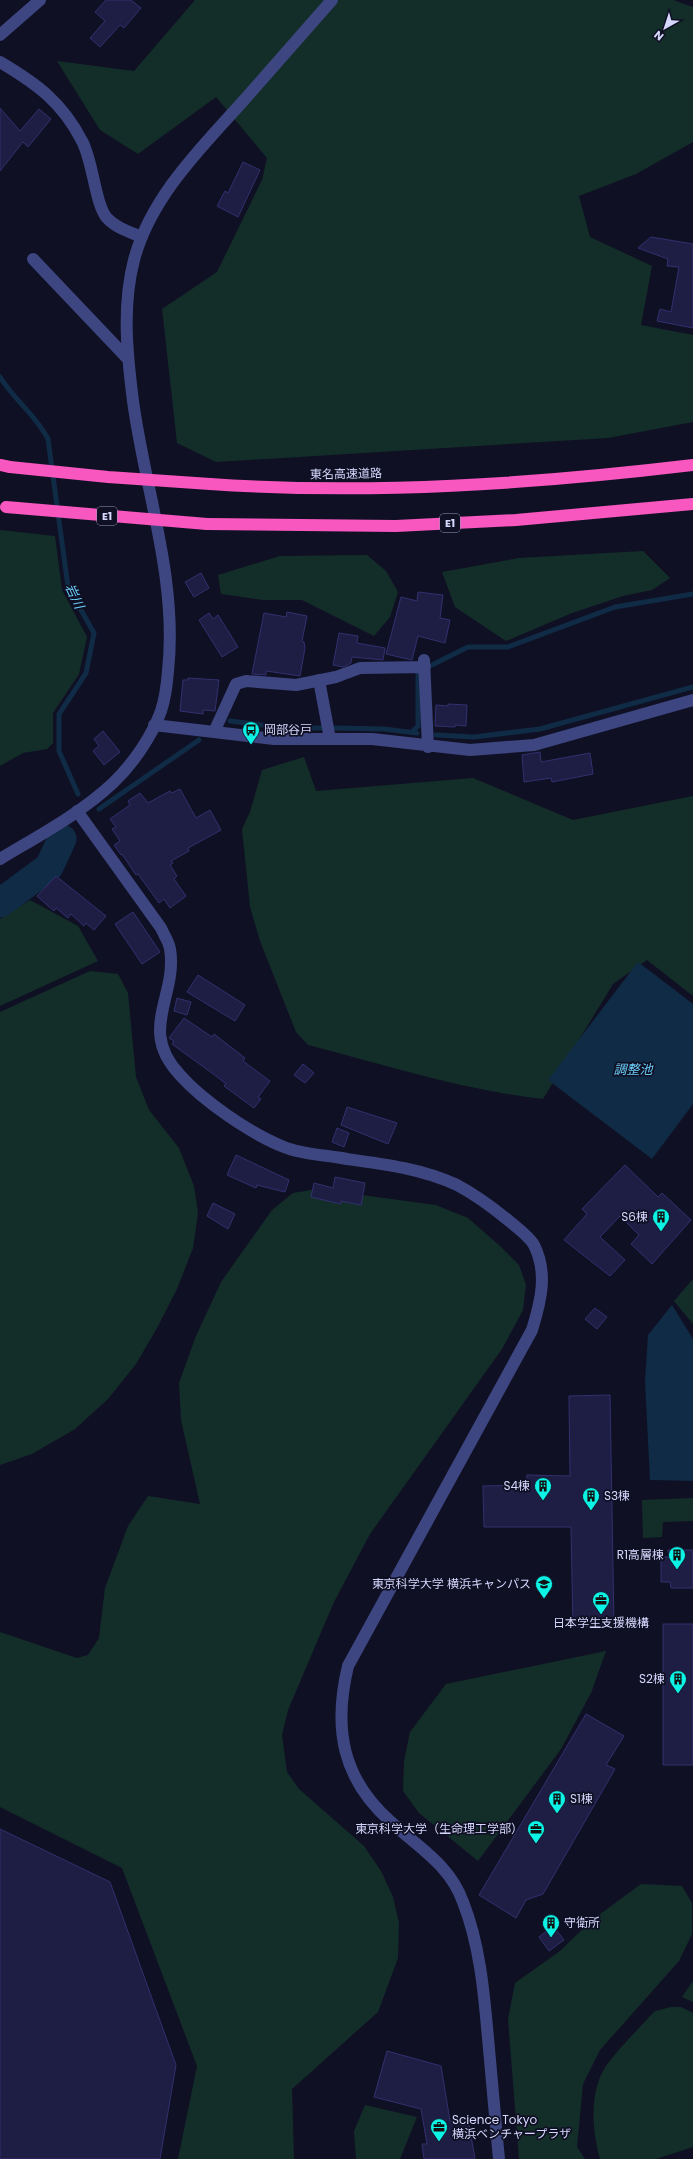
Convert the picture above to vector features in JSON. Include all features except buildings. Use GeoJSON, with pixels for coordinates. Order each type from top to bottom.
{"type":"FeatureCollection","features":[{"type":"Feature","properties":{"kind":"highway","name":"東名高速道路"},"geometry":{"type":"LineString","coordinates":[[5,466],[108,477],[298,488],[395,487],[507,483],[626,474],[693,466]]}},
{"type":"Feature","properties":{"kind":"highway","name":"E1"},"geometry":{"type":"LineString","coordinates":[[3,506],[207,524],[418,525],[516,520],[693,504]]}},
{"type":"Feature","properties":{"kind":"street"},"geometry":{"type":"LineString","coordinates":[[0,35],[40,0]]}},
{"type":"Feature","properties":{"kind":"street"},"geometry":{"type":"LineString","coordinates":[[0,859],[77,811],[114,782],[134,759],[161,710],[167,684],[170,626],[161,552],[137,430],[128,359],[126,320],[129,286],[134,260],[155,208],[168,189],[199,150],[332,0]]}},
{"type":"Feature","properties":{"kind":"street"},"geometry":{"type":"LineString","coordinates":[[0,62],[40,87],[65,115],[83,142],[90,160],[100,206],[107,218],[115,225],[142,237]]}},
{"type":"Feature","properties":{"kind":"street"},"geometry":{"type":"LineString","coordinates":[[33,259],[128,359]]}},
{"type":"Feature","properties":{"kind":"street"},"geometry":{"type":"LineString","coordinates":[[214,732],[236,684],[246,681],[296,685],[336,677],[360,668],[424,663],[428,746]]}},
{"type":"Feature","properties":{"kind":"street"},"geometry":{"type":"LineString","coordinates":[[319,680],[330,739]]}},
{"type":"Feature","properties":{"kind":"street"},"geometry":{"type":"LineString","coordinates":[[154,725],[274,739],[372,739],[470,750],[534,745],[693,700]]}},
{"type":"Feature","properties":{"kind":"street"},"geometry":{"type":"LineString","coordinates":[[77,811],[161,928],[170,947],[172,964],[159,1029],[161,1043],[168,1058],[179,1075],[204,1098],[250,1129],[284,1147],[421,1172],[457,1185],[486,1203],[533,1244],[541,1265],[543,1285],[539,1308],[532,1330],[348,1666],[342,1688],[341,1708],[344,1748],[358,1785],[366,1798],[391,1822],[435,1859],[453,1880],[463,1902],[481,1967],[499,2159]]}},
{"type":"Feature","properties":{"kind":"green space"},"geometry":{"type":"Polygon","coordinates":[[[195,0],[673,0],[693,7],[693,142],[636,174],[579,196],[590,237],[652,266],[641,325],[693,335],[693,422],[608,438],[216,462],[177,443],[162,309],[217,272],[262,180],[267,158],[216,97],[138,154],[100,130],[57,61],[134,71],[195,0]]]}},
{"type":"Feature","properties":{"kind":"green space"},"geometry":{"type":"Polygon","coordinates":[[[0,530],[55,536],[62,590],[87,637],[79,674],[53,713],[53,743],[47,749],[23,753],[0,766],[0,530]]]}},
{"type":"Feature","properties":{"kind":"green space"},"geometry":{"type":"Polygon","coordinates":[[[643,551],[670,578],[652,590],[623,596],[572,613],[506,641],[455,607],[442,572],[519,558],[643,551]]]}},
{"type":"Feature","properties":{"kind":"green space"},"geometry":{"type":"Polygon","coordinates":[[[367,555],[386,571],[398,592],[390,617],[374,636],[302,600],[263,600],[221,594],[218,575],[280,556],[367,555]]]}},
{"type":"Feature","properties":{"kind":"green space"},"geometry":{"type":"Polygon","coordinates":[[[304,757],[316,791],[473,778],[573,820],[693,796],[693,996],[647,960],[613,984],[543,1099],[484,1090],[396,1069],[308,1045],[296,1032],[260,941],[250,907],[242,829],[250,812],[262,770],[304,757]]]}},
{"type":"Feature","properties":{"kind":"green space"},"geometry":{"type":"Polygon","coordinates":[[[30,900],[78,926],[98,961],[0,1006],[0,919],[30,900]]]}},
{"type":"Feature","properties":{"kind":"green space"},"geometry":{"type":"Polygon","coordinates":[[[90,971],[118,974],[128,993],[136,1077],[149,1110],[179,1148],[194,1186],[198,1213],[193,1248],[177,1289],[157,1328],[136,1364],[108,1399],[75,1429],[32,1454],[0,1465],[0,1012],[90,971]]]}},
{"type":"Feature","properties":{"kind":"green space"},"geometry":{"type":"Polygon","coordinates":[[[317,1189],[436,1205],[468,1218],[519,1265],[526,1285],[523,1310],[502,1349],[370,1534],[334,1602],[288,1710],[282,1735],[287,1772],[299,1789],[364,1846],[381,1871],[393,1897],[399,1923],[398,1958],[378,2012],[292,2089],[294,2159],[178,2159],[197,2066],[122,1868],[0,1807],[0,1632],[77,1658],[88,1655],[99,1638],[105,1588],[128,1526],[148,1496],[200,1504],[181,1420],[179,1383],[196,1336],[221,1282],[272,1210],[293,1193],[317,1189]]]}},
{"type":"Feature","properties":{"kind":"green space"},"geometry":{"type":"Polygon","coordinates":[[[693,1279],[693,1324],[674,1301],[693,1279]]]}},
{"type":"Feature","properties":{"kind":"green space"},"geometry":{"type":"Polygon","coordinates":[[[693,1498],[693,1521],[663,1522],[662,1537],[643,1538],[642,1500],[693,1498]]]}},
{"type":"Feature","properties":{"kind":"green space"},"geometry":{"type":"Polygon","coordinates":[[[606,1651],[591,1693],[561,1749],[478,1861],[419,1813],[403,1791],[404,1761],[410,1732],[446,1684],[606,1651]]]}},
{"type":"Feature","properties":{"kind":"green space"},"geometry":{"type":"Polygon","coordinates":[[[641,1884],[682,1886],[692,1903],[692,1934],[679,1961],[600,2050],[583,2084],[577,2147],[585,2159],[519,2159],[508,2019],[515,1983],[560,1951],[592,1920],[641,1884]]]}},
{"type":"Feature","properties":{"kind":"green space"},"geometry":{"type":"Polygon","coordinates":[[[693,1981],[693,2002],[682,1997],[693,1981]]]}},
{"type":"Feature","properties":{"kind":"green space"},"geometry":{"type":"Polygon","coordinates":[[[671,2007],[681,2007],[693,2013],[693,2147],[656,2159],[600,2159],[595,2136],[594,2111],[597,2087],[601,2076],[606,2066],[616,2053],[655,2011],[671,2007]]]}},
{"type":"Feature","properties":{"kind":"green space"},"geometry":{"type":"Polygon","coordinates":[[[365,2105],[417,2117],[400,2159],[356,2159],[354,2131],[365,2105]]]}},
{"type":"Feature","properties":{"kind":"water","name":"調整池"},"geometry":{"type":"Polygon","coordinates":[[[638,962],[693,1004],[693,1104],[652,1159],[548,1080],[638,962]]]}},
{"type":"Feature","properties":{"kind":"water"},"geometry":{"type":"Polygon","coordinates":[[[672,1305],[693,1339],[693,1481],[650,1480],[645,1382],[648,1335],[672,1305]]]}},
{"type":"Feature","properties":{"kind":"waterway","name":"岩川"},"geometry":{"type":"LineString","coordinates":[[0,377],[37,422],[48,439],[68,587],[94,633],[86,673],[59,714],[59,751],[78,794]]}},
{"type":"Feature","properties":{"kind":"waterway"},"geometry":{"type":"LineString","coordinates":[[432,665],[468,647],[508,647],[615,607],[693,594]]}},
{"type":"Feature","properties":{"kind":"waterway"},"geometry":{"type":"LineString","coordinates":[[412,732],[418,726],[418,674]]}},
{"type":"Feature","properties":{"kind":"waterway"},"geometry":{"type":"LineString","coordinates":[[436,735],[474,737],[540,729],[693,687]]}},
{"type":"Feature","properties":{"kind":"waterway"},"geometry":{"type":"LineString","coordinates":[[230,721],[286,728],[322,728]]}},
{"type":"Feature","properties":{"kind":"waterway"},"geometry":{"type":"LineString","coordinates":[[335,728],[384,729],[417,733]]}},
{"type":"Feature","properties":{"kind":"waterway"},"geometry":{"type":"LineString","coordinates":[[99,809],[199,740]]}},
{"type":"Feature","properties":{"kind":"waterway","name":"岩川"},"geometry":{"type":"LineString","coordinates":[[0,903],[49,867],[62,839]]}},
{"type":"Feature","properties":{"kind":"place","name":"岡部谷戸"},"geometry":{"type":"Point","coordinates":[251,745]}},
{"type":"Feature","properties":{"kind":"place","name":"S6棟"},"geometry":{"type":"Point","coordinates":[661,1232]}},
{"type":"Feature","properties":{"kind":"place","name":"S4棟"},"geometry":{"type":"Point","coordinates":[543,1501]}},
{"type":"Feature","properties":{"kind":"place","name":"S3棟"},"geometry":{"type":"Point","coordinates":[591,1511]}},
{"type":"Feature","properties":{"kind":"place","name":"R1高層棟"},"geometry":{"type":"Point","coordinates":[677,1570]}},
{"type":"Feature","properties":{"kind":"place","name":"東京科学大学 横浜キャンパス"},"geometry":{"type":"Point","coordinates":[544,1599]}},
{"type":"Feature","properties":{"kind":"place","name":"日本学生支援機構"},"geometry":{"type":"Point","coordinates":[601,1615]}},
{"type":"Feature","properties":{"kind":"place","name":"S2棟"},"geometry":{"type":"Point","coordinates":[678,1694]}},
{"type":"Feature","properties":{"kind":"place","name":"S1棟"},"geometry":{"type":"Point","coordinates":[557,1814]}},
{"type":"Feature","properties":{"kind":"place","name":"東京科学大学（生命理工学部）"},"geometry":{"type":"Point","coordinates":[536,1844]}},
{"type":"Feature","properties":{"kind":"place","name":"守衛所"},"geometry":{"type":"Point","coordinates":[551,1938]}},
{"type":"Feature","properties":{"kind":"place","name":"Science Tokyo 横浜ベンチャープラザ"},"geometry":{"type":"Point","coordinates":[439,2142]}}]}
